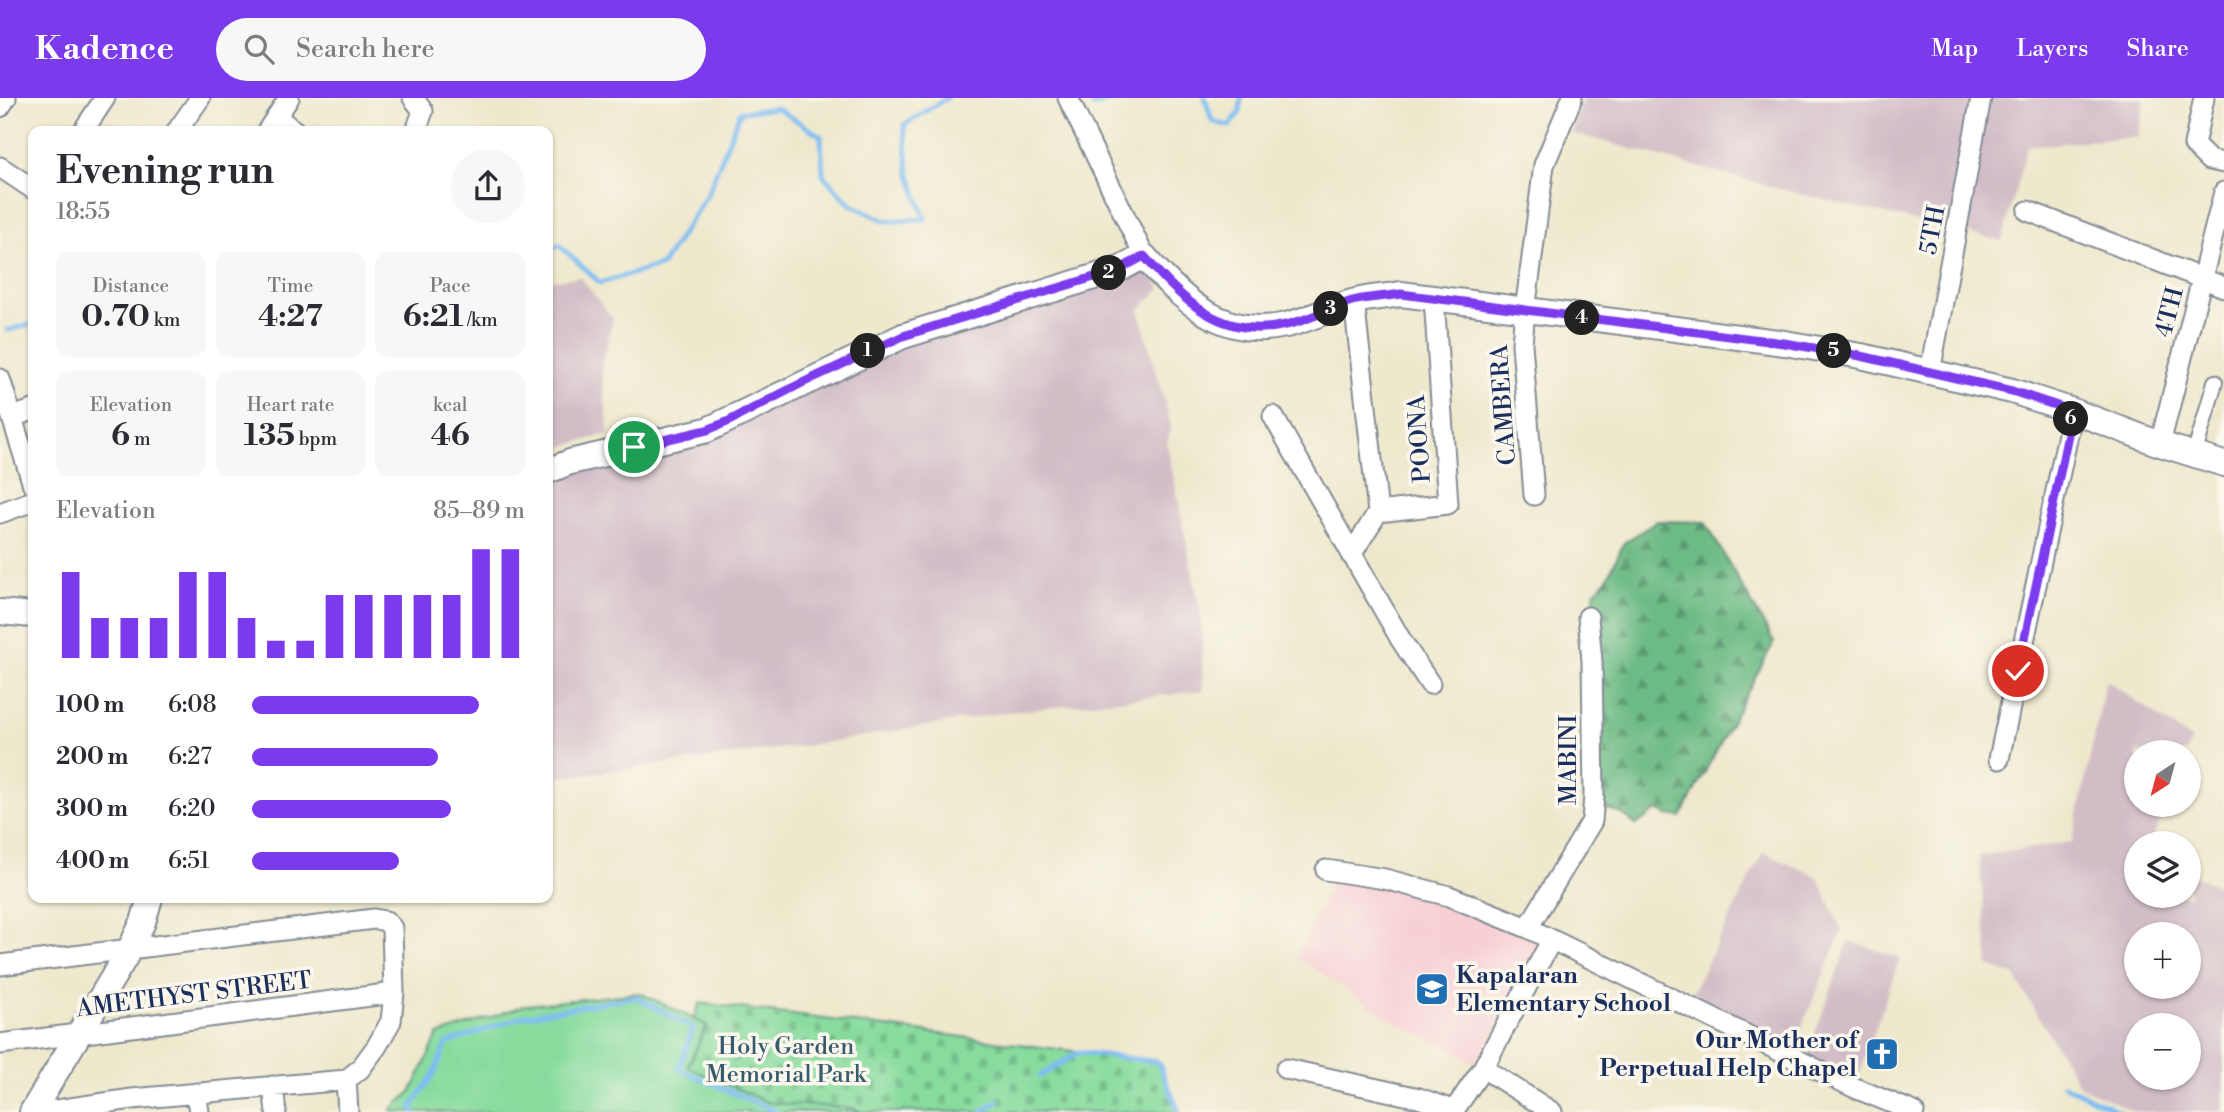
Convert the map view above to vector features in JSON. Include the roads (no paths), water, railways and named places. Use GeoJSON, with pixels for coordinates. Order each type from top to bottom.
{"type":"FeatureCollection","features":[{"type":"Feature","properties":{"kind":"street"},"geometry":{"type":"LineString","coordinates":[[0,107],[6,98]]}},
{"type":"Feature","properties":{"kind":"street"},"geometry":{"type":"LineString","coordinates":[[86,126],[106,98]]}},
{"type":"Feature","properties":{"kind":"street"},"geometry":{"type":"LineString","coordinates":[[180,126],[200,98]]}},
{"type":"Feature","properties":{"kind":"street"},"geometry":{"type":"LineString","coordinates":[[272,124],[289,98]]}},
{"type":"Feature","properties":{"kind":"street"},"geometry":{"type":"LineString","coordinates":[[413,98],[422,111],[418,126]]}},
{"type":"Feature","properties":{"kind":"street"},"geometry":{"type":"LineString","coordinates":[[1068,98],[1144,256],[1172,289],[1214,319],[1255,329],[1286,325],[1354,301],[1401,294],[1784,343],[1861,356],[2012,391],[2194,456],[2224,464]]}},
{"type":"Feature","properties":{"kind":"street","name":"CAMBERA"},"geometry":{"type":"LineString","coordinates":[[1534,495],[1522,344],[1525,311],[1544,166],[1572,98]]}},
{"type":"Feature","properties":{"kind":"street","name":"5TH"},"geometry":{"type":"LineString","coordinates":[[1930,372],[1981,98]]}},
{"type":"Feature","properties":{"kind":"street"},"geometry":{"type":"LineString","coordinates":[[2204,98],[2194,145],[2209,160],[2224,163]]}},
{"type":"Feature","properties":{"kind":"street"},"geometry":{"type":"LineString","coordinates":[[0,167],[28,186]]}},
{"type":"Feature","properties":{"kind":"street","name":"4TH"},"geometry":{"type":"LineString","coordinates":[[2160,444],[2224,192]]}},
{"type":"Feature","properties":{"kind":"street"},"geometry":{"type":"LineString","coordinates":[[2028,211],[2224,287]]}},
{"type":"Feature","properties":{"kind":"street"},"geometry":{"type":"LineString","coordinates":[[553,469],[570,462],[707,430],[903,336],[1120,269],[1144,256]]}},
{"type":"Feature","properties":{"kind":"street","name":"POONA"},"geometry":{"type":"LineString","coordinates":[[1378,512],[1448,504],[1434,299]]}},
{"type":"Feature","properties":{"kind":"street"},"geometry":{"type":"LineString","coordinates":[[1351,555],[1378,512],[1354,301]]}},
{"type":"Feature","properties":{"kind":"street"},"geometry":{"type":"LineString","coordinates":[[0,379],[6,406],[28,470]]}},
{"type":"Feature","properties":{"kind":"street"},"geometry":{"type":"LineString","coordinates":[[2194,456],[2215,383]]}},
{"type":"Feature","properties":{"kind":"street"},"geometry":{"type":"LineString","coordinates":[[6,406],[28,409]]}},
{"type":"Feature","properties":{"kind":"street"},"geometry":{"type":"LineString","coordinates":[[1999,758],[2073,411]]}},
{"type":"Feature","properties":{"kind":"street"},"geometry":{"type":"LineString","coordinates":[[1273,416],[1351,555],[1430,684]]}},
{"type":"Feature","properties":{"kind":"street"},"geometry":{"type":"LineString","coordinates":[[0,513],[28,503]]}},
{"type":"Feature","properties":{"kind":"street"},"geometry":{"type":"LineString","coordinates":[[0,612],[28,615]]}},
{"type":"Feature","properties":{"kind":"street","name":"MABINI"},"geometry":{"type":"LineString","coordinates":[[1528,928],[1592,821],[1592,674],[1588,617]]}},
{"type":"Feature","properties":{"kind":"street"},"geometry":{"type":"LineString","coordinates":[[1326,870],[1385,879],[1449,896],[1528,928],[1855,1088],[1913,1112]]}},
{"type":"Feature","properties":{"kind":"street"},"geometry":{"type":"LineString","coordinates":[[32,1112],[130,949],[149,903]]}},
{"type":"Feature","properties":{"kind":"street"},"geometry":{"type":"LineString","coordinates":[[0,965],[374,919],[386,921],[392,928],[394,993],[391,1021],[360,1069],[346,1080],[273,1086],[197,1102],[43,1112]]}},
{"type":"Feature","properties":{"kind":"street"},"geometry":{"type":"LineString","coordinates":[[1286,1069],[1419,1098],[1453,1111],[1483,1068],[1551,941]]}},
{"type":"Feature","properties":{"kind":"street","name":"AMETHYST STREET"},"geometry":{"type":"LineString","coordinates":[[0,1044],[394,993]]}},
{"type":"Feature","properties":{"kind":"street"},"geometry":{"type":"LineString","coordinates":[[1483,1068],[1552,1112]]}},
{"type":"Feature","properties":{"kind":"street"},"geometry":{"type":"LineString","coordinates":[[346,1080],[348,1112]]}},
{"type":"Feature","properties":{"kind":"street"},"geometry":{"type":"LineString","coordinates":[[273,1086],[276,1112]]}},
{"type":"Feature","properties":{"kind":"waterway"},"geometry":{"type":"LineString","coordinates":[[553,249],[559,245],[600,283],[662,265],[708,193],[740,112],[777,108],[821,136],[823,175],[850,204],[886,221],[925,219],[909,172],[904,125],[947,98]]}},
{"type":"Feature","properties":{"kind":"waterway"},"geometry":{"type":"LineString","coordinates":[[1093,106],[1113,98]]}},
{"type":"Feature","properties":{"kind":"waterway"},"geometry":{"type":"LineString","coordinates":[[1205,98],[1212,121],[1229,126],[1240,112],[1241,98]]}},
{"type":"Feature","properties":{"kind":"waterway"},"geometry":{"type":"LineString","coordinates":[[8,330],[28,325]]}},
{"type":"Feature","properties":{"kind":"waterway"},"geometry":{"type":"LineString","coordinates":[[415,1112],[412,1106],[434,1074],[446,1044],[523,1016],[636,997],[693,1028],[679,1069],[777,1112]]}},
{"type":"Feature","properties":{"kind":"waterway"},"geometry":{"type":"LineString","coordinates":[[1040,1076],[1079,1052],[1158,1062],[1179,1112]]}},
{"type":"Feature","properties":{"kind":"waterway"},"geometry":{"type":"LineString","coordinates":[[2063,1085],[2121,1112]]}},
{"type":"Feature","properties":{"kind":"waterway"},"geometry":{"type":"LineString","coordinates":[[982,1112],[998,1101]]}},
{"type":"Feature","properties":{"kind":"place","name":"Kapalaran Elementary School"},"geometry":{"type":"Point","coordinates":[1432,989]}},
{"type":"Feature","properties":{"kind":"place","name":"Our Mother of Perpetual Help Chapel"},"geometry":{"type":"Point","coordinates":[1882,1054]}},
{"type":"Feature","properties":{"kind":"park label","name":"Holy Garden Memorial Park"},"geometry":{"type":"Point","coordinates":[786,1060]}}]}
